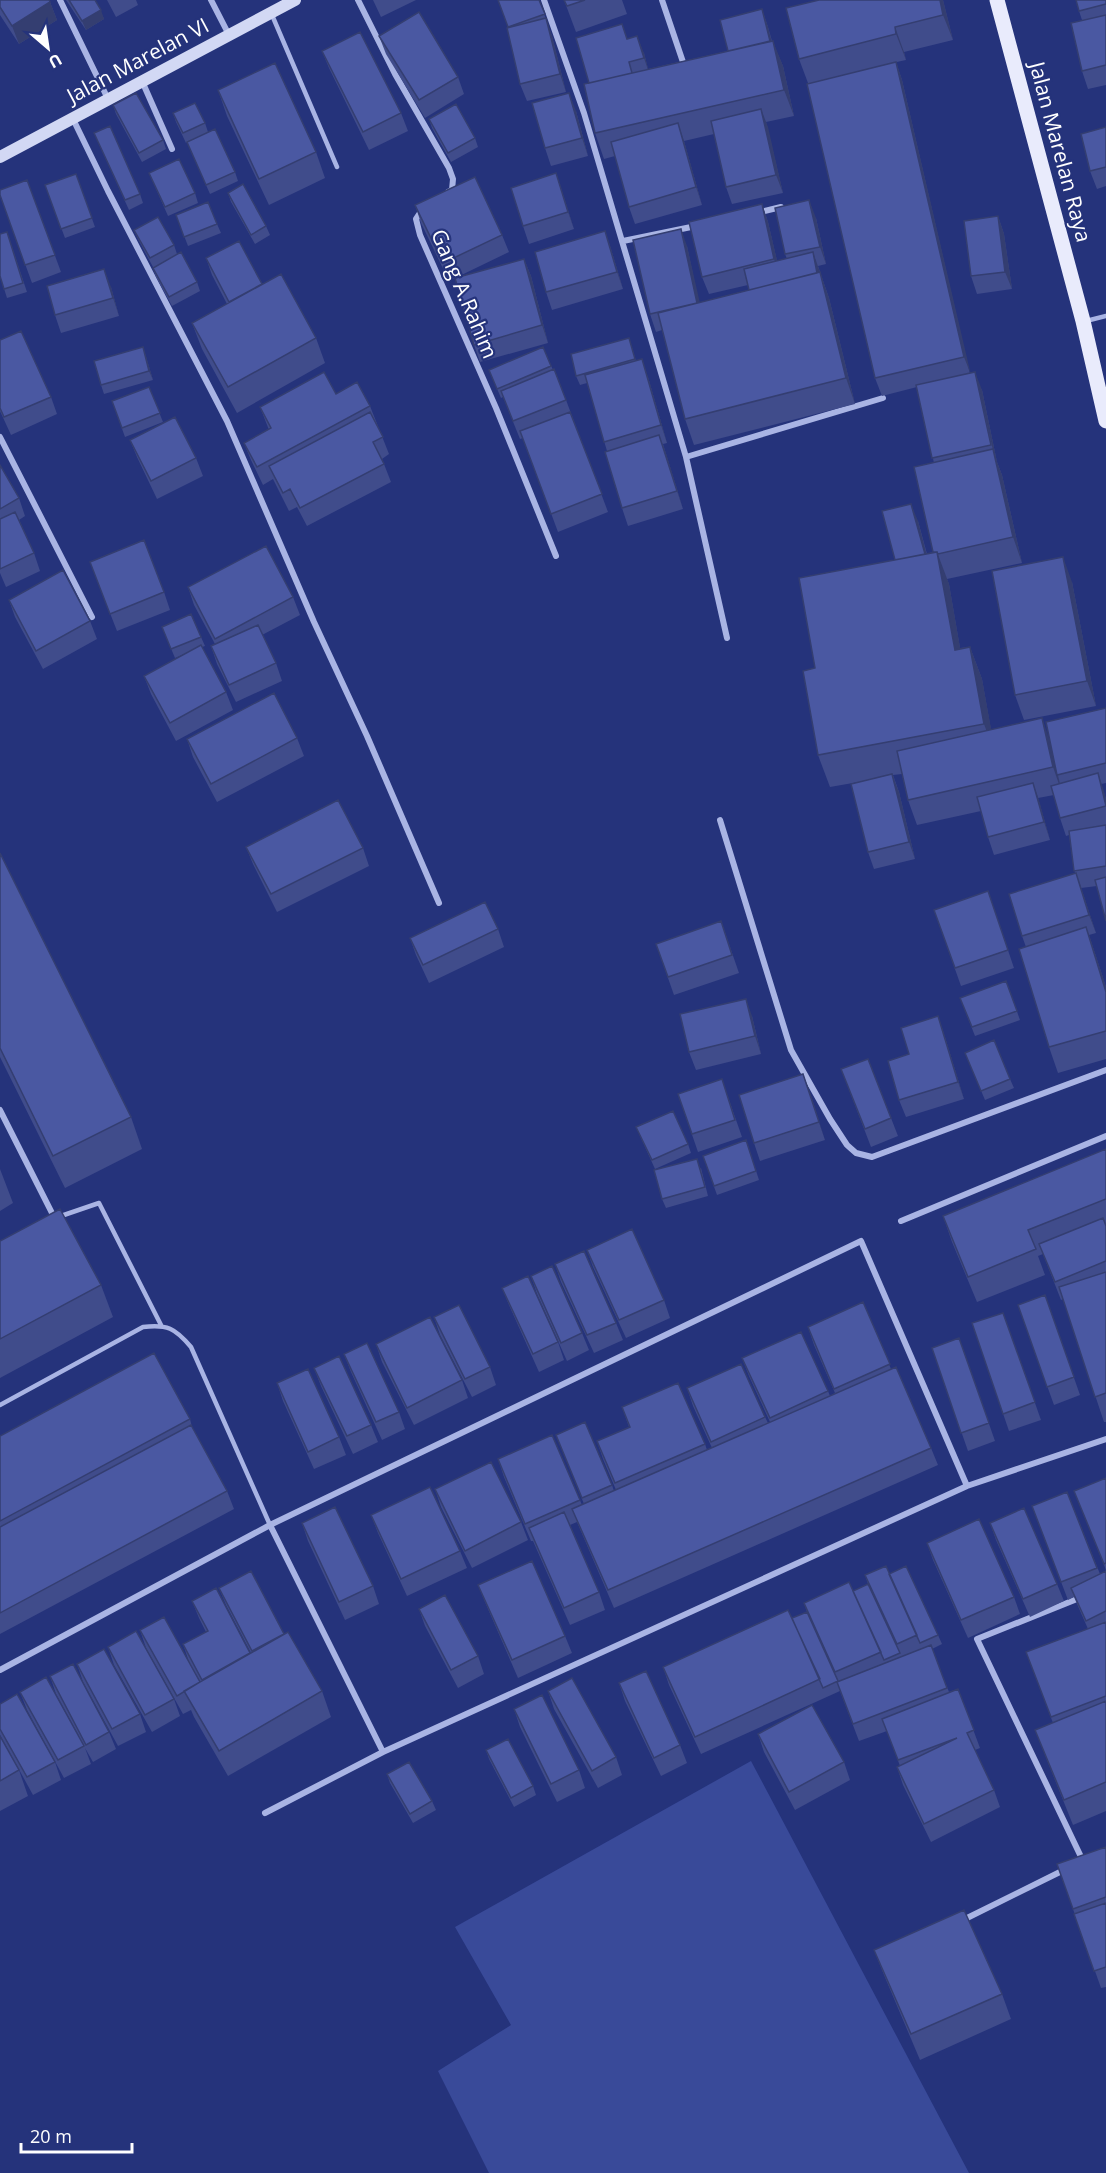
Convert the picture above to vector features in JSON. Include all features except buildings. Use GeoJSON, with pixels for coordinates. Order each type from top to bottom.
{"type":"FeatureCollection","features":[{"type":"Feature","properties":{"kind":"main road","name":"Jalan Marelan Raya"},"geometry":{"type":"LineString","coordinates":[[997,0],[1083,321],[1106,421]]}},
{"type":"Feature","properties":{"kind":"street"},"geometry":{"type":"LineString","coordinates":[[60,0],[108,99]]}},
{"type":"Feature","properties":{"kind":"street"},"geometry":{"type":"LineString","coordinates":[[211,0],[229,35]]}},
{"type":"Feature","properties":{"kind":"street","name":"Jalan Marelan VI"},"geometry":{"type":"LineString","coordinates":[[0,157],[295,0]]}},
{"type":"Feature","properties":{"kind":"street","name":"Gang A.Rahim"},"geometry":{"type":"LineString","coordinates":[[358,0],[395,74],[449,168],[453,179],[452,190],[444,195]]}},
{"type":"Feature","properties":{"kind":"street"},"geometry":{"type":"LineString","coordinates":[[544,0],[584,113],[686,457],[727,638]]}},
{"type":"Feature","properties":{"kind":"street"},"geometry":{"type":"LineString","coordinates":[[662,0],[687,75]]}},
{"type":"Feature","properties":{"kind":"street"},"geometry":{"type":"LineString","coordinates":[[142,81],[172,149]]}},
{"type":"Feature","properties":{"kind":"street"},"geometry":{"type":"LineString","coordinates":[[73,118],[108,191],[227,421],[439,903]]}},
{"type":"Feature","properties":{"kind":"street","name":"Gang A.Rahim"},"geometry":{"type":"LineString","coordinates":[[429,206],[416,219],[420,235],[496,408],[556,556]]}},
{"type":"Feature","properties":{"kind":"street"},"geometry":{"type":"LineString","coordinates":[[745,215],[789,206]]}},
{"type":"Feature","properties":{"kind":"street"},"geometry":{"type":"LineString","coordinates":[[623,241],[701,225]]}},
{"type":"Feature","properties":{"kind":"street"},"geometry":{"type":"LineString","coordinates":[[686,457],[883,398]]}},
{"type":"Feature","properties":{"kind":"street"},"geometry":{"type":"LineString","coordinates":[[0,436],[92,617]]}},
{"type":"Feature","properties":{"kind":"street"},"geometry":{"type":"LineString","coordinates":[[720,820],[791,1050],[830,1119],[847,1145],[856,1153],[872,1157],[1106,1070]]}},
{"type":"Feature","properties":{"kind":"street"},"geometry":{"type":"LineString","coordinates":[[0,1110],[55,1219]]}},
{"type":"Feature","properties":{"kind":"street"},"geometry":{"type":"LineString","coordinates":[[901,1221],[1106,1136]]}},
{"type":"Feature","properties":{"kind":"street"},"geometry":{"type":"LineString","coordinates":[[0,1670],[270,1525],[861,1242],[967,1486]]}},
{"type":"Feature","properties":{"kind":"street"},"geometry":{"type":"LineString","coordinates":[[265,1813],[383,1752],[967,1486],[1106,1439]]}},
{"type":"Feature","properties":{"kind":"street"},"geometry":{"type":"LineString","coordinates":[[270,1525],[383,1752]]}},
{"type":"Feature","properties":{"kind":"street"},"geometry":{"type":"LineString","coordinates":[[1083,1861],[977,1639],[1084,1596]]}},
{"type":"Feature","properties":{"kind":"street"},"geometry":{"type":"LineString","coordinates":[[954,1923],[1090,1857]]}},
{"type":"Feature","properties":{"kind":"lane"},"geometry":{"type":"LineString","coordinates":[[271,12],[337,167]]}},
{"type":"Feature","properties":{"kind":"lane"},"geometry":{"type":"LineString","coordinates":[[1083,321],[1106,316]]}},
{"type":"Feature","properties":{"kind":"lane"},"geometry":{"type":"LineString","coordinates":[[46,1224],[99,1203],[161,1325]]}},
{"type":"Feature","properties":{"kind":"lane"},"geometry":{"type":"LineString","coordinates":[[0,1405],[143,1327],[161,1325],[171,1329],[190,1347],[270,1525]]}},
{"type":"Feature","properties":{"kind":"shaded area"},"geometry":{"type":"Polygon","coordinates":[[[751,1761],[969,2173],[489,2173],[438,2071],[511,2025],[455,1927],[751,1761]]]}}]}
